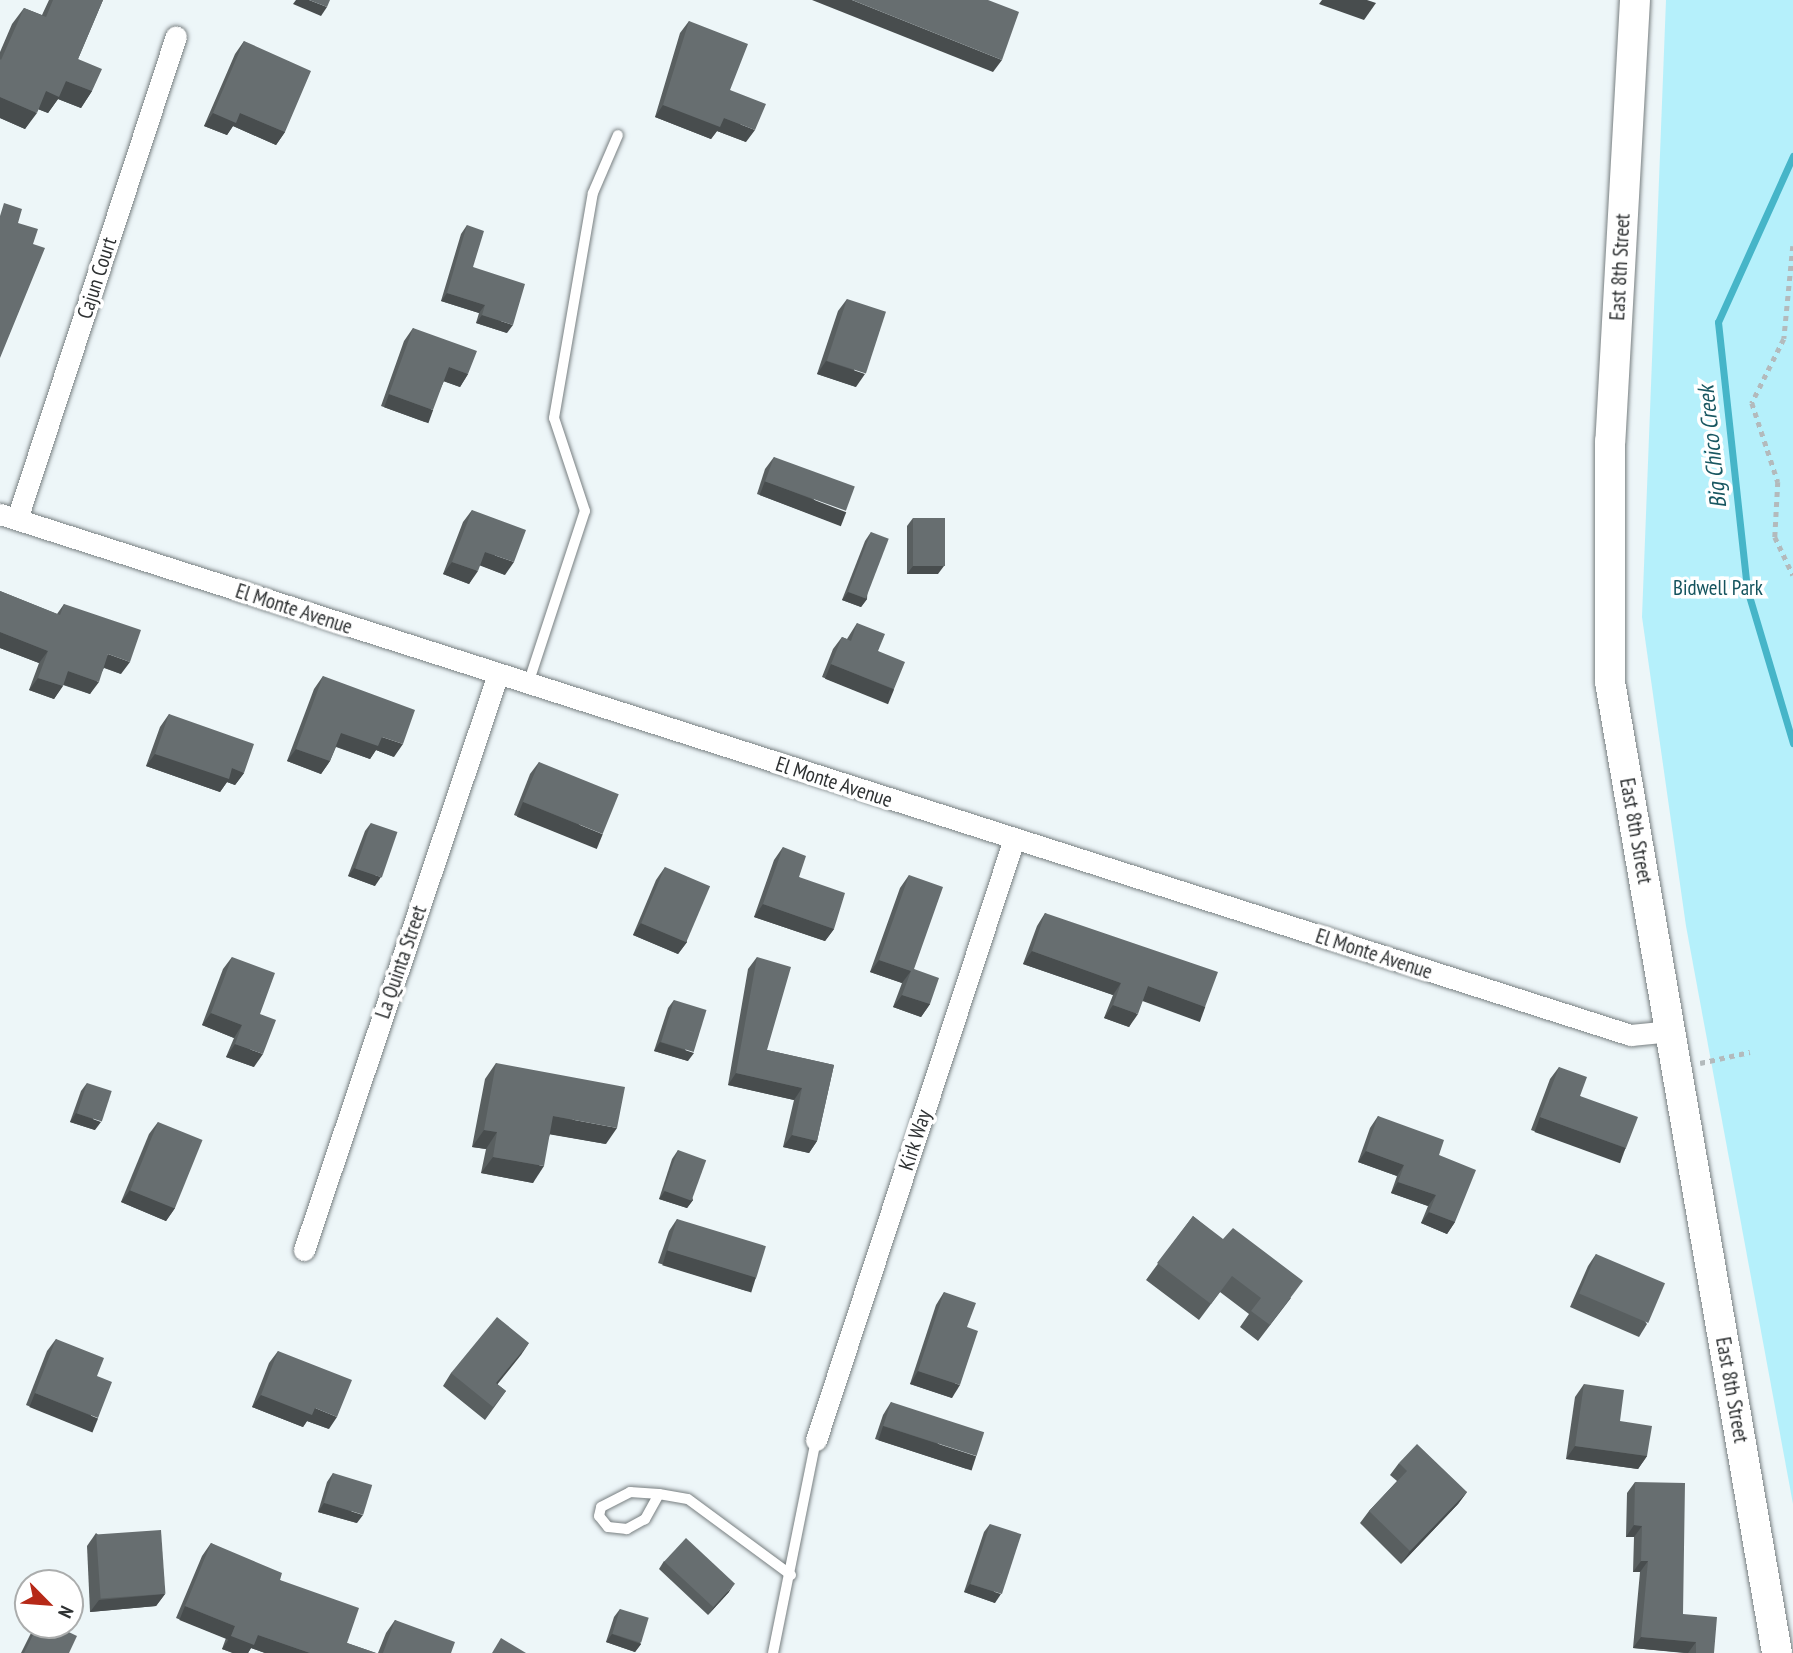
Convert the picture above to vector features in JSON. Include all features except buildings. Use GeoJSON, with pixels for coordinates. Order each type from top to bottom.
{"type":"FeatureCollection","features":[{"type":"Feature","properties":{"kind":"street","name":"East 8th Street"},"geometry":{"type":"LineString","coordinates":[[1636,0],[1606,580],[1610,682],[1777,1653]]}},
{"type":"Feature","properties":{"kind":"street","name":"Cajun Court"},"geometry":{"type":"LineString","coordinates":[[8,517],[176,36]]}},
{"type":"Feature","properties":{"kind":"street","name":"El Monte Avenue"},"geometry":{"type":"LineString","coordinates":[[8,517],[1631,1035],[1671,1031]]}},
{"type":"Feature","properties":{"kind":"street","name":"La Quinta Street"},"geometry":{"type":"LineString","coordinates":[[304,1250],[498,674]]}},
{"type":"Feature","properties":{"kind":"street","name":"Kirk Way"},"geometry":{"type":"LineString","coordinates":[[816,1440],[1014,839]]}},
{"type":"Feature","properties":{"kind":"lane"},"geometry":{"type":"LineString","coordinates":[[528,684],[586,511],[554,418],[593,193],[618,135]]}},
{"type":"Feature","properties":{"kind":"lane"},"geometry":{"type":"LineString","coordinates":[[773,1653],[791,1575],[816,1440]]}},
{"type":"Feature","properties":{"kind":"lane"},"geometry":{"type":"LineString","coordinates":[[659,1494],[645,1519],[627,1529],[608,1527],[599,1516],[614,1497],[659,1494],[696,1503],[762,1559],[791,1575]]}},
{"type":"Feature","properties":{"kind":"path"},"geometry":{"type":"LineString","coordinates":[[1793,246],[1784,339],[1752,403],[1778,482],[1774,537],[1793,575]]}},
{"type":"Feature","properties":{"kind":"path"},"geometry":{"type":"LineString","coordinates":[[1694,1052],[1698,1077]]}},
{"type":"Feature","properties":{"kind":"path"},"geometry":{"type":"LineString","coordinates":[[1696,1064],[1750,1052]]}},
{"type":"Feature","properties":{"kind":"green space","name":"Bidwell Park"},"geometry":{"type":"Polygon","coordinates":[[[1666,0],[1793,0],[1793,1504],[1686,926],[1642,617],[1666,0]]]}},
{"type":"Feature","properties":{"kind":"waterway","name":"Big Chico Creek"},"geometry":{"type":"LineString","coordinates":[[1793,156],[1718,322],[1747,589],[1793,743]]}}]}
